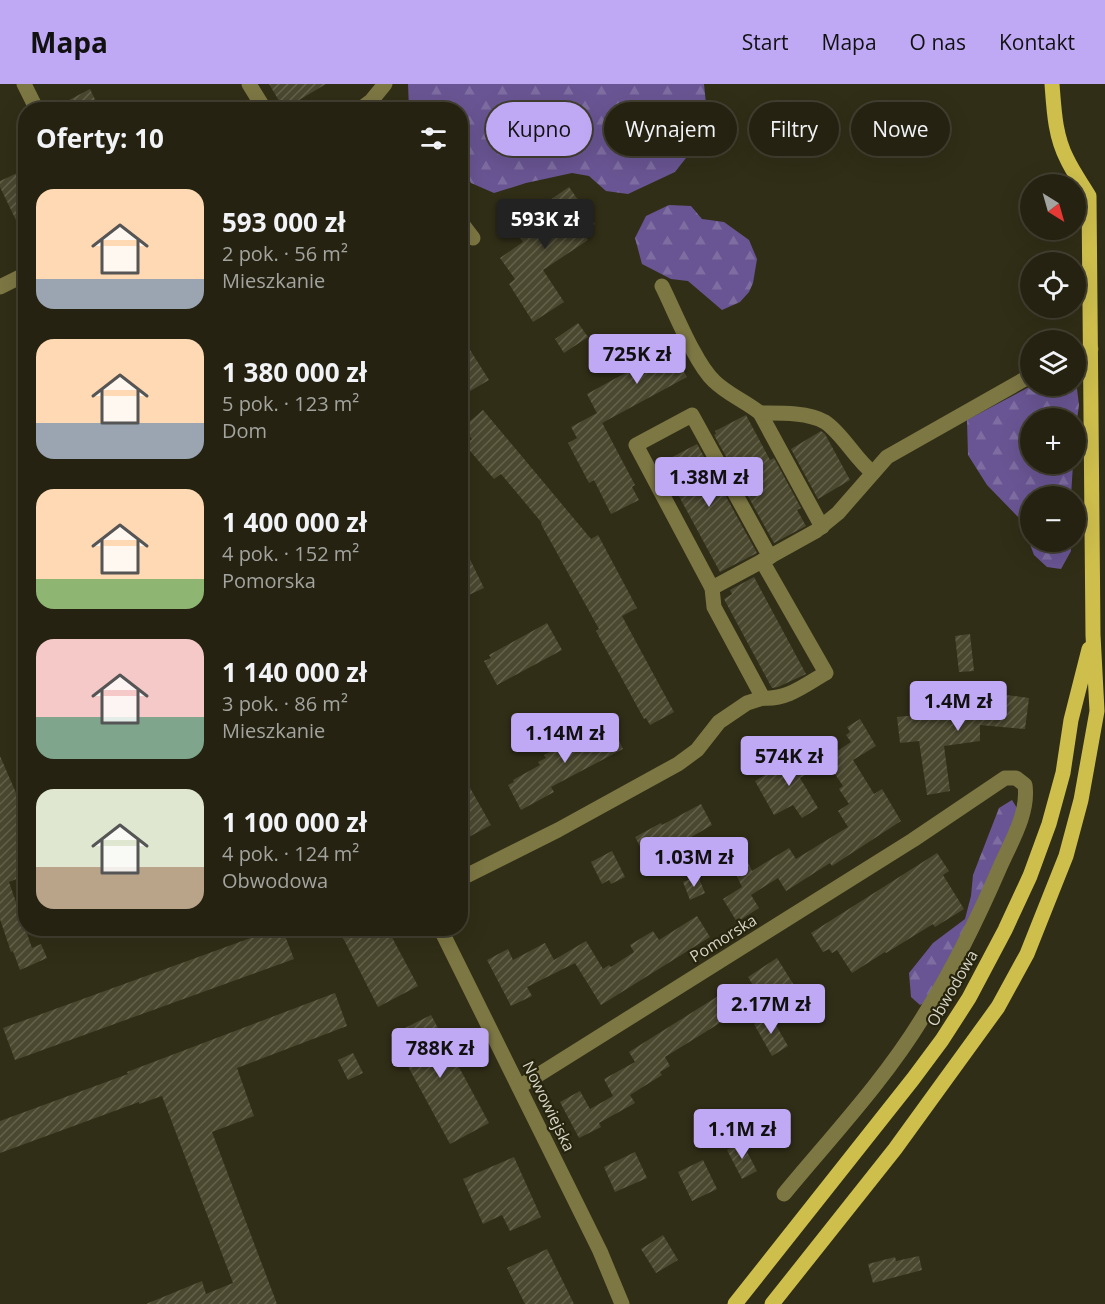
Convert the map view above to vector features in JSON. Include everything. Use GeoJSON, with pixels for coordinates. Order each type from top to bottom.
{"type":"FeatureCollection","features":[{"type":"Feature","properties":{"kind":"main road","name":"Obwodowa"},"geometry":{"type":"LineString","coordinates":[[772,1304],[937,1093],[998,1007],[1027,954],[1066,856],[1081,800],[1097,711],[1093,635],[1089,196],[1066,158],[1059,139],[1054,119],[1052,84]]}},
{"type":"Feature","properties":{"kind":"main road","name":"Obwodowa"},"geometry":{"type":"LineString","coordinates":[[735,1304],[942,1040],[969,998],[1030,876],[1049,824],[1063,773],[1071,720],[1093,635]]}},
{"type":"Feature","properties":{"kind":"street"},"geometry":{"type":"LineString","coordinates":[[24,84],[33,102]]}},
{"type":"Feature","properties":{"kind":"street"},"geometry":{"type":"LineString","coordinates":[[249,84],[260,102]]}},
{"type":"Feature","properties":{"kind":"street"},"geometry":{"type":"LineString","coordinates":[[370,102],[385,84]]}},
{"type":"Feature","properties":{"kind":"street"},"geometry":{"type":"LineString","coordinates":[[468,231],[473,238]]}},
{"type":"Feature","properties":{"kind":"street"},"geometry":{"type":"LineString","coordinates":[[0,287],[18,278]]}},
{"type":"Feature","properties":{"kind":"street"},"geometry":{"type":"LineString","coordinates":[[662,286],[704,368],[713,380],[760,413],[822,527]]}},
{"type":"Feature","properties":{"kind":"street"},"geometry":{"type":"LineString","coordinates":[[1086,351],[1091,349]]}},
{"type":"Feature","properties":{"kind":"street"},"geometry":{"type":"LineString","coordinates":[[712,588],[822,527],[838,513],[887,457],[1020,382]]}},
{"type":"Feature","properties":{"kind":"street"},"geometry":{"type":"LineString","coordinates":[[760,413],[792,413],[824,422],[842,439],[862,465],[873,473]]}},
{"type":"Feature","properties":{"kind":"street"},"geometry":{"type":"LineString","coordinates":[[468,875],[558,830],[678,764],[697,750],[719,722],[747,703],[792,694],[826,673],[692,415],[636,445],[712,588],[714,607],[763,698]]}},
{"type":"Feature","properties":{"kind":"street","name":"Pomorska"},"geometry":{"type":"LineString","coordinates":[[519,1087],[893,852],[1005,778],[1016,778],[1025,785],[1027,796],[1019,826],[977,920],[923,1018],[890,1066],[784,1194]]}},
{"type":"Feature","properties":{"kind":"street","name":"Nowowiejska"},"geometry":{"type":"LineString","coordinates":[[444,936],[600,1251],[622,1304]]}},
{"type":"Feature","properties":{"kind":"street","name":"Nowowiejska"},"geometry":{"type":"LineString","coordinates":[[606,1269],[613,1304]]}},
{"type":"Feature","properties":{"kind":"green space"},"geometry":{"type":"Polygon","coordinates":[[[408,84],[704,84],[706,102],[604,102],[604,156],[688,156],[675,172],[628,194],[606,191],[589,176],[572,173],[494,193],[471,183],[468,177],[468,102],[409,102],[408,84]]]}},
{"type":"Feature","properties":{"kind":"green space"},"geometry":{"type":"Polygon","coordinates":[[[669,205],[691,206],[702,219],[724,222],[749,240],[757,259],[753,283],[740,302],[722,310],[688,281],[671,279],[642,264],[635,238],[646,216],[669,205]]]}},
{"type":"Feature","properties":{"kind":"green space"},"geometry":{"type":"Polygon","coordinates":[[[1020,392],[1020,396],[1078,396],[1079,408],[1020,408],[1020,474],[1072,474],[1072,486],[1020,486],[1020,519],[987,485],[968,455],[967,420],[1020,392]]]}},
{"type":"Feature","properties":{"kind":"green space"},"geometry":{"type":"Polygon","coordinates":[[[1033,552],[1070,552],[1061,569],[1047,567],[1033,552]]]}},
{"type":"Feature","properties":{"kind":"green space"},"geometry":{"type":"Polygon","coordinates":[[[1012,800],[1020,813],[934,999],[920,1005],[911,997],[909,973],[933,943],[965,919],[973,875],[999,808],[1012,800]]]}},
{"type":"Feature","properties":{"kind":"building"},"geometry":{"type":"Polygon","coordinates":[[[269,84],[326,84],[296,102],[280,102],[269,84]]]}},
{"type":"Feature","properties":{"kind":"building"},"geometry":{"type":"Polygon","coordinates":[[[90,89],[96,102],[65,102],[90,89]]]}},
{"type":"Feature","properties":{"kind":"building"},"geometry":{"type":"Polygon","coordinates":[[[18,173],[18,224],[0,187],[0,181],[18,173]]]}},
{"type":"Feature","properties":{"kind":"building"},"geometry":{"type":"Polygon","coordinates":[[[569,187],[595,224],[583,232],[588,240],[543,270],[564,302],[533,322],[509,284],[515,279],[500,258],[523,242],[512,226],[569,187]]]}},
{"type":"Feature","properties":{"kind":"building"},"geometry":{"type":"Polygon","coordinates":[[[578,323],[588,337],[564,353],[555,339],[578,323]]]}},
{"type":"Feature","properties":{"kind":"building"},"geometry":{"type":"Polygon","coordinates":[[[468,347],[489,380],[468,392],[468,347]]]}},
{"type":"Feature","properties":{"kind":"building"},"geometry":{"type":"Polygon","coordinates":[[[671,348],[687,377],[602,423],[587,394],[671,348]]]}},
{"type":"Feature","properties":{"kind":"building"},"geometry":{"type":"Polygon","coordinates":[[[483,410],[591,539],[598,535],[637,608],[622,616],[674,712],[650,725],[646,718],[644,719],[596,631],[599,629],[542,523],[501,474],[494,479],[468,449],[468,442],[472,439],[468,435],[468,423],[483,410]]]}},
{"type":"Feature","properties":{"kind":"building"},"geometry":{"type":"Polygon","coordinates":[[[597,413],[635,485],[632,487],[639,500],[611,514],[594,480],[589,483],[568,443],[577,438],[571,427],[597,413]]]}},
{"type":"Feature","properties":{"kind":"building"},"geometry":{"type":"Polygon","coordinates":[[[746,415],[770,460],[774,458],[801,508],[797,510],[806,526],[774,543],[714,435],[715,431],[746,415]]]}},
{"type":"Feature","properties":{"kind":"building"},"geometry":{"type":"Polygon","coordinates":[[[821,431],[825,434],[850,480],[818,499],[791,449],[821,431]]]}},
{"type":"Feature","properties":{"kind":"building"},"geometry":{"type":"Polygon","coordinates":[[[697,444],[757,553],[720,572],[661,463],[697,444]]]}},
{"type":"Feature","properties":{"kind":"building"},"geometry":{"type":"Polygon","coordinates":[[[468,555],[484,588],[468,595],[468,555]]]}},
{"type":"Feature","properties":{"kind":"building"},"geometry":{"type":"Polygon","coordinates":[[[754,577],[806,674],[778,687],[772,688],[724,599],[732,594],[730,590],[754,577]]]}},
{"type":"Feature","properties":{"kind":"building"},"geometry":{"type":"Polygon","coordinates":[[[547,623],[562,650],[497,685],[484,661],[491,658],[489,655],[547,623]]]}},
{"type":"Feature","properties":{"kind":"building"},"geometry":{"type":"Polygon","coordinates":[[[970,634],[974,671],[959,672],[955,636],[970,634]]]}},
{"type":"Feature","properties":{"kind":"building"},"geometry":{"type":"Polygon","coordinates":[[[1006,695],[1029,698],[1025,729],[980,725],[980,741],[944,746],[950,791],[927,795],[919,741],[900,743],[897,717],[956,711],[954,703],[1006,695]]]}},
{"type":"Feature","properties":{"kind":"building"},"geometry":{"type":"Polygon","coordinates":[[[860,719],[876,746],[853,760],[874,794],[882,789],[901,821],[832,866],[830,863],[786,891],[778,878],[751,895],[759,908],[737,922],[723,899],[742,887],[727,855],[742,849],[752,871],[789,848],[796,859],[848,827],[838,811],[849,804],[839,789],[843,786],[825,759],[851,742],[846,735],[850,732],[847,727],[860,719]]]}},
{"type":"Feature","properties":{"kind":"building"},"geometry":{"type":"Polygon","coordinates":[[[609,721],[623,749],[551,787],[554,792],[521,810],[508,785],[540,765],[538,762],[546,758],[544,755],[609,721]]]}},
{"type":"Feature","properties":{"kind":"building"},"geometry":{"type":"Polygon","coordinates":[[[807,753],[817,768],[800,778],[818,808],[802,818],[793,805],[774,815],[755,781],[786,762],[788,765],[807,753]]]}},
{"type":"Feature","properties":{"kind":"building"},"geometry":{"type":"Polygon","coordinates":[[[0,756],[18,798],[18,878],[9,882],[18,908],[18,936],[28,936],[32,948],[41,944],[47,958],[20,970],[13,951],[11,952],[0,919],[0,756]]]}},
{"type":"Feature","properties":{"kind":"building"},"geometry":{"type":"Polygon","coordinates":[[[468,784],[491,825],[468,837],[468,784]]]}},
{"type":"Feature","properties":{"kind":"building"},"geometry":{"type":"Polygon","coordinates":[[[701,804],[712,825],[648,862],[635,837],[701,804]]]}},
{"type":"Feature","properties":{"kind":"building"},"geometry":{"type":"Polygon","coordinates":[[[612,851],[625,877],[611,884],[609,880],[602,884],[591,862],[612,851]]]}},
{"type":"Feature","properties":{"kind":"building"},"geometry":{"type":"Polygon","coordinates":[[[937,853],[949,871],[943,875],[964,909],[935,927],[933,924],[852,973],[837,950],[832,953],[829,949],[823,952],[811,933],[937,853]]]}},
{"type":"Feature","properties":{"kind":"building"},"geometry":{"type":"Polygon","coordinates":[[[698,876],[705,893],[690,900],[683,882],[698,876]]]}},
{"type":"Feature","properties":{"kind":"building"},"geometry":{"type":"Polygon","coordinates":[[[697,916],[710,937],[601,1005],[575,963],[527,987],[532,996],[511,1006],[487,960],[508,949],[513,960],[545,943],[554,960],[586,941],[603,969],[609,965],[611,967],[634,952],[630,945],[653,931],[659,940],[697,916]]]}},
{"type":"Feature","properties":{"kind":"building"},"geometry":{"type":"Polygon","coordinates":[[[256,936],[285,936],[294,959],[15,1060],[3,1028],[256,936]]]}},
{"type":"Feature","properties":{"kind":"building"},"geometry":{"type":"Polygon","coordinates":[[[342,936],[391,936],[418,986],[378,1007],[342,936]]]}},
{"type":"Feature","properties":{"kind":"building"},"geometry":{"type":"Polygon","coordinates":[[[777,958],[797,990],[767,1008],[748,977],[777,958]]]}},
{"type":"Feature","properties":{"kind":"building"},"geometry":{"type":"Polygon","coordinates":[[[335,993],[347,1026],[237,1068],[254,1116],[212,1132],[277,1304],[146,1304],[202,1281],[206,1294],[233,1283],[162,1096],[139,1104],[139,1102],[0,1153],[0,1121],[335,993]]]}},
{"type":"Feature","properties":{"kind":"building"},"geometry":{"type":"Polygon","coordinates":[[[723,993],[736,1013],[665,1057],[670,1066],[660,1072],[662,1075],[630,1095],[635,1103],[599,1123],[601,1127],[579,1138],[560,1102],[580,1091],[590,1109],[613,1096],[604,1079],[635,1062],[629,1052],[723,993]]]}},
{"type":"Feature","properties":{"kind":"building"},"geometry":{"type":"Polygon","coordinates":[[[431,1015],[489,1123],[450,1144],[391,1035],[431,1015]]]}},
{"type":"Feature","properties":{"kind":"building"},"geometry":{"type":"Polygon","coordinates":[[[770,1015],[788,1046],[772,1056],[754,1024],[770,1015]]]}},
{"type":"Feature","properties":{"kind":"building"},"geometry":{"type":"Polygon","coordinates":[[[353,1053],[363,1073],[348,1080],[338,1060],[353,1053]]]}},
{"type":"Feature","properties":{"kind":"building"},"geometry":{"type":"Polygon","coordinates":[[[742,1142],[757,1171],[742,1179],[727,1150],[742,1142]]]}},
{"type":"Feature","properties":{"kind":"building"},"geometry":{"type":"Polygon","coordinates":[[[635,1152],[647,1178],[615,1192],[604,1167],[635,1152]]]}},
{"type":"Feature","properties":{"kind":"building"},"geometry":{"type":"Polygon","coordinates":[[[514,1157],[541,1217],[510,1231],[502,1215],[483,1224],[463,1179],[514,1157]]]}},
{"type":"Feature","properties":{"kind":"building"},"geometry":{"type":"Polygon","coordinates":[[[703,1160],[717,1189],[692,1201],[678,1172],[703,1160]]]}},
{"type":"Feature","properties":{"kind":"building"},"geometry":{"type":"Polygon","coordinates":[[[663,1235],[678,1260],[656,1273],[641,1249],[663,1235]]]}},
{"type":"Feature","properties":{"kind":"building"},"geometry":{"type":"Polygon","coordinates":[[[547,1249],[574,1304],[525,1304],[507,1268],[547,1249]]]}},
{"type":"Feature","properties":{"kind":"building"},"geometry":{"type":"Polygon","coordinates":[[[919,1256],[922,1270],[873,1283],[868,1264],[895,1257],[896,1261],[919,1256]]]}}]}
